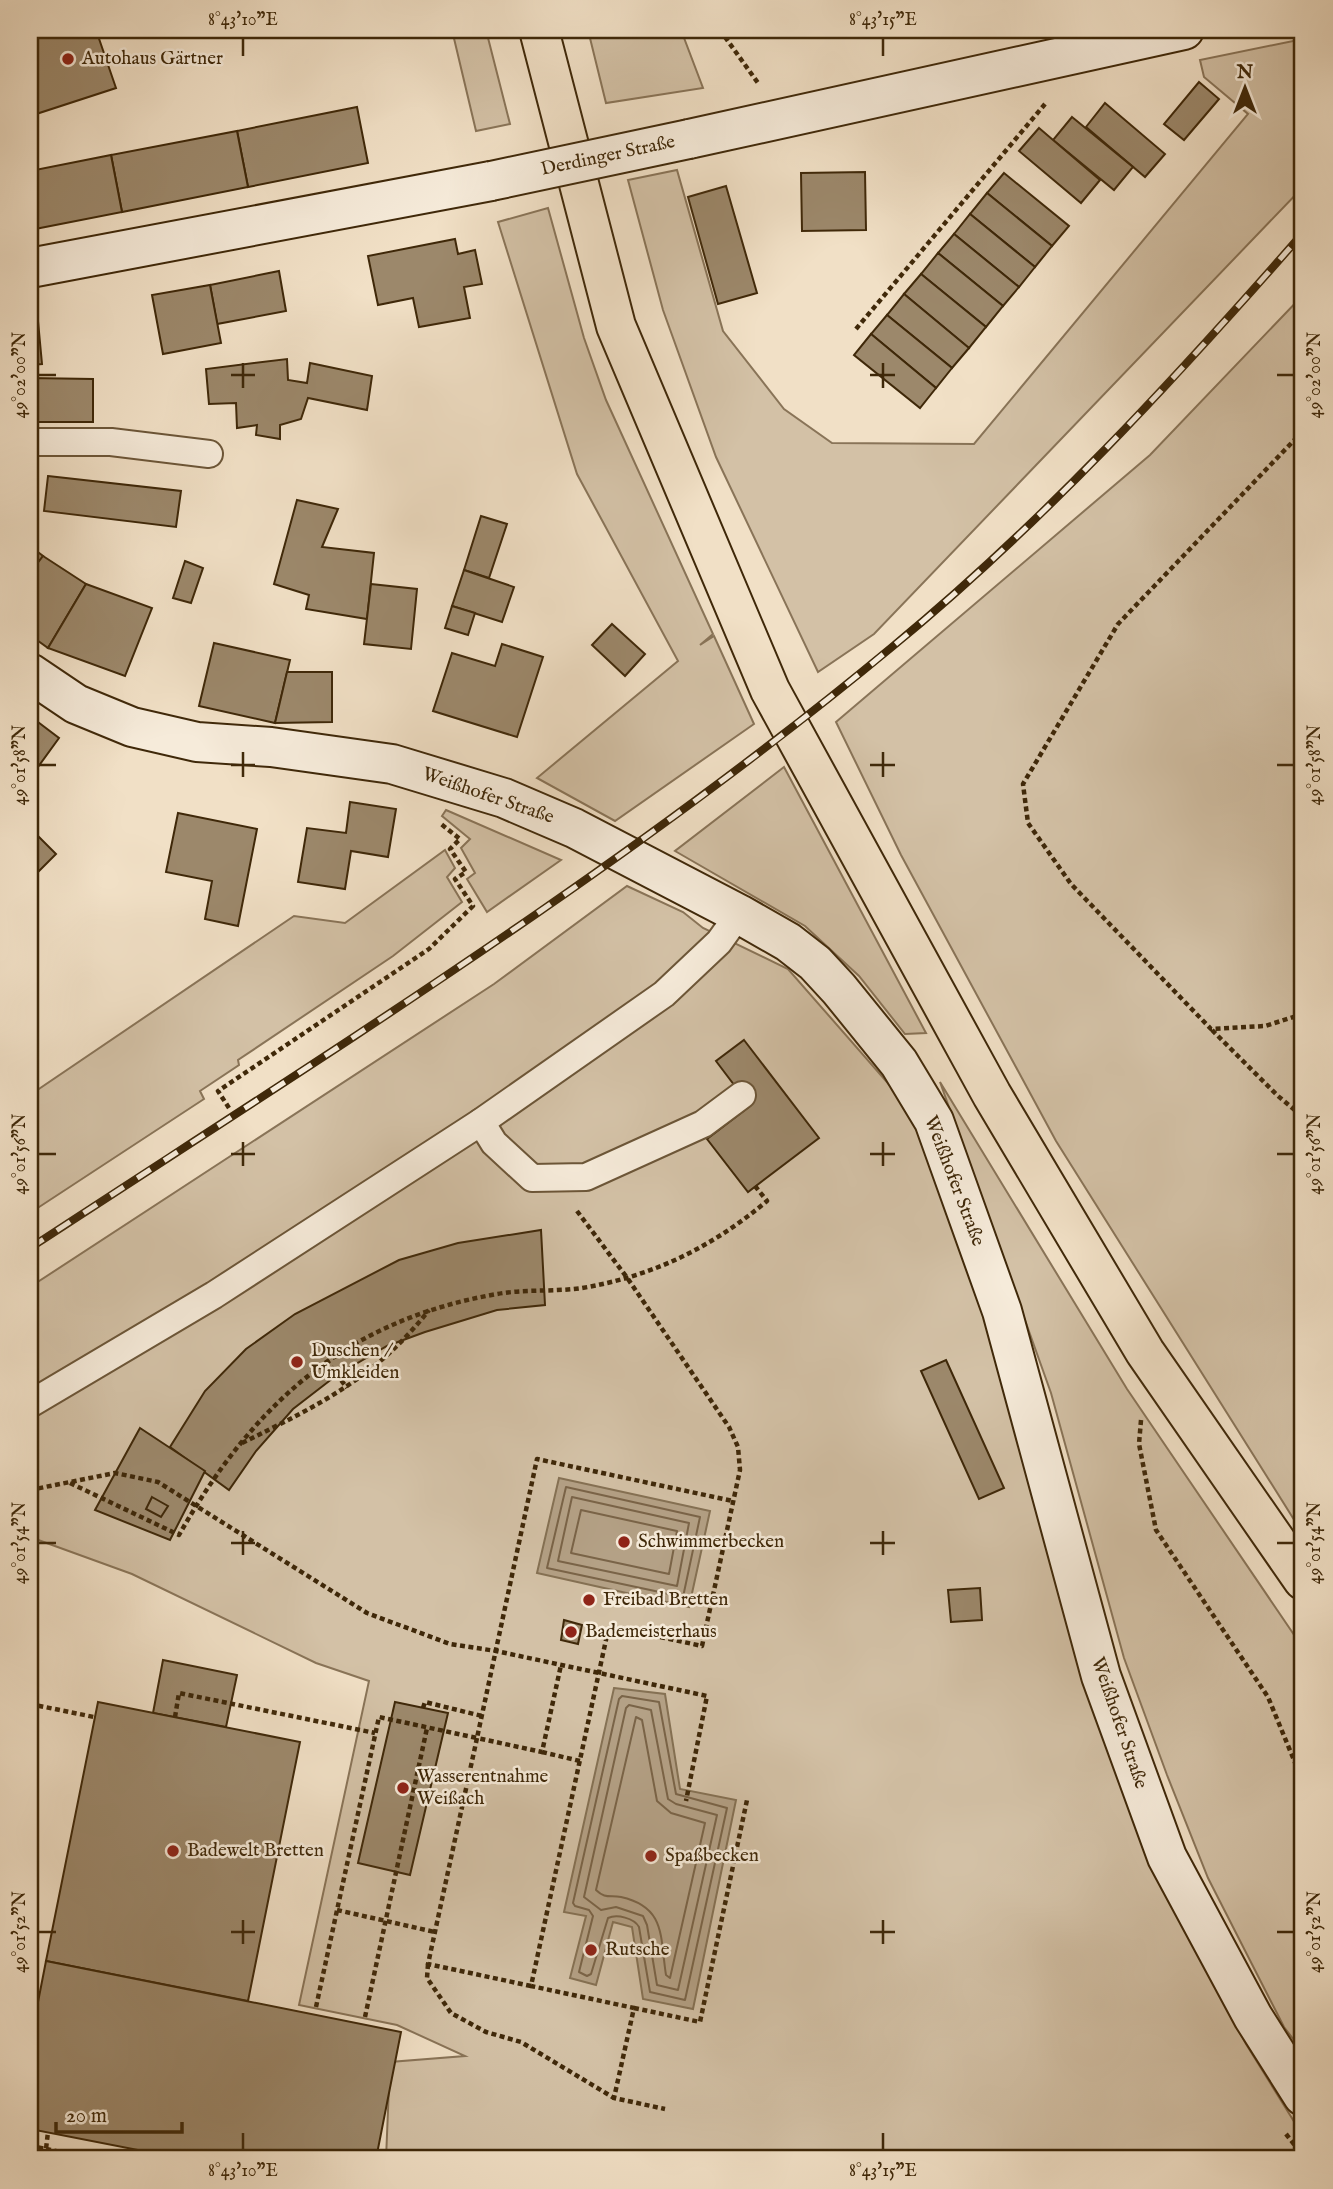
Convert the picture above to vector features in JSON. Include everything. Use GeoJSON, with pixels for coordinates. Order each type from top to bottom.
{"type":"FeatureCollection","features":[{"type":"Feature","properties":{"kind":"main road"},"geometry":{"type":"LineString","coordinates":[[539,30],[616,326],[770,690],[992,1095],[1144,1352],[1303,1580]]}},
{"type":"Feature","properties":{"kind":"main road","name":"Derdinger Straße"},"geometry":{"type":"LineString","coordinates":[[30,268],[491,181],[1184,30]]}},
{"type":"Feature","properties":{"kind":"main road","name":"Weißhofer Straße"},"geometry":{"type":"LineString","coordinates":[[30,673],[76,704],[132,727],[197,742],[271,747],[392,764],[504,798],[574,828],[739,914],[788,942],[815,963],[899,1063],[934,1121],[1002,1311],[1101,1676],[1167,1857],[1253,2017],[1303,2096]]}},
{"type":"Feature","properties":{"kind":"lane"},"geometry":{"type":"LineString","coordinates":[[30,442],[111,442],[209,454]]}},
{"type":"Feature","properties":{"kind":"lane"},"geometry":{"type":"LineString","coordinates":[[30,1404],[214,1295],[481,1122],[664,994],[719,942],[739,914]]}},
{"type":"Feature","properties":{"kind":"lane"},"geometry":{"type":"LineString","coordinates":[[481,1122],[494,1143],[532,1178],[586,1177],[703,1125],[741,1095]]}},
{"type":"Feature","properties":{"kind":"path"},"geometry":{"type":"LineString","coordinates":[[720,30],[765,93],[771,119]]}},
{"type":"Feature","properties":{"kind":"path"},"geometry":{"type":"LineString","coordinates":[[856,329],[1053,95],[1046,58]]}},
{"type":"Feature","properties":{"kind":"path"},"geometry":{"type":"LineString","coordinates":[[1303,431],[1118,624],[1023,784],[1028,823],[1071,884],[1278,1097],[1303,1117]]}},
{"type":"Feature","properties":{"kind":"path"},"geometry":{"type":"LineString","coordinates":[[229,1108],[218,1091],[429,949],[472,906],[456,879],[466,872],[450,849],[460,839],[431,816]]}},
{"type":"Feature","properties":{"kind":"path"},"geometry":{"type":"LineString","coordinates":[[1211,1029],[1265,1026],[1303,1014]]}},
{"type":"Feature","properties":{"kind":"path"},"geometry":{"type":"LineString","coordinates":[[69,1483],[179,1535],[196,1505],[241,1443],[290,1391],[326,1360],[362,1338],[430,1309],[501,1293],[580,1288],[628,1279],[671,1265],[709,1245],[767,1201],[755,1186]]}},
{"type":"Feature","properties":{"kind":"path"},"geometry":{"type":"LineString","coordinates":[[531,1986],[609,1626],[702,1646],[740,1470],[738,1447],[729,1427],[628,1279],[572,1206]]}},
{"type":"Feature","properties":{"kind":"path"},"geometry":{"type":"LineString","coordinates":[[241,1443],[319,1406],[347,1388],[407,1339],[430,1309]]}},
{"type":"Feature","properties":{"kind":"path"},"geometry":{"type":"LineString","coordinates":[[326,1360],[347,1388]]}},
{"type":"Feature","properties":{"kind":"path"},"geometry":{"type":"LineString","coordinates":[[1141,1418],[1139,1444],[1156,1530],[1268,1698],[1303,1782]]}},
{"type":"Feature","properties":{"kind":"path"},"geometry":{"type":"LineString","coordinates":[[665,2109],[614,2098],[521,2042],[486,2032],[451,2013],[427,1978],[428,1964],[537,1459],[733,1501]]}},
{"type":"Feature","properties":{"kind":"path"},"geometry":{"type":"LineString","coordinates":[[30,1490],[115,1473],[158,1482],[367,1613],[450,1644],[496,1651],[706,1696],[686,1801]]}},
{"type":"Feature","properties":{"kind":"path"},"geometry":{"type":"LineString","coordinates":[[542,1752],[561,1665]]}},
{"type":"Feature","properties":{"kind":"path"},"geometry":{"type":"LineString","coordinates":[[174,1717],[179,1693],[375,1733]]}},
{"type":"Feature","properties":{"kind":"path"},"geometry":{"type":"LineString","coordinates":[[423,1708],[425,1702],[482,1716]]}},
{"type":"Feature","properties":{"kind":"path"},"geometry":{"type":"LineString","coordinates":[[30,1704],[94,1717]]}},
{"type":"Feature","properties":{"kind":"path"},"geometry":{"type":"LineString","coordinates":[[316,2007],[379,1717],[580,1760]]}},
{"type":"Feature","properties":{"kind":"path"},"geometry":{"type":"LineString","coordinates":[[365,2017],[427,1728]]}},
{"type":"Feature","properties":{"kind":"path"},"geometry":{"type":"LineString","coordinates":[[428,1964],[700,2022],[747,1800]]}},
{"type":"Feature","properties":{"kind":"path"},"geometry":{"type":"LineString","coordinates":[[337,1910],[435,1932]]}},
{"type":"Feature","properties":{"kind":"path"},"geometry":{"type":"LineString","coordinates":[[614,2098],[634,2008]]}},
{"type":"Feature","properties":{"kind":"path"},"geometry":{"type":"LineString","coordinates":[[46,2149],[48,2133]]}},
{"type":"Feature","properties":{"kind":"path"},"geometry":{"type":"LineString","coordinates":[[30,2146],[96,2159]]}},
{"type":"Feature","properties":{"kind":"shaded area"},"geometry":{"type":"Polygon","coordinates":[[[452,30],[486,30],[510,124],[476,131],[452,30]]]}},
{"type":"Feature","properties":{"kind":"shaded area"},"geometry":{"type":"Polygon","coordinates":[[[588,30],[681,30],[703,88],[606,103],[588,30]]]}},
{"type":"Feature","properties":{"kind":"shaded area"},"geometry":{"type":"Polygon","coordinates":[[[1303,39],[1303,187],[874,634],[818,672],[716,457],[663,310],[628,180],[677,170],[723,331],[784,409],[832,443],[974,444],[1248,114],[1204,77],[1200,60],[1303,39]]]}},
{"type":"Feature","properties":{"kind":"shaded area"},"geometry":{"type":"Polygon","coordinates":[[[548,208],[584,338],[606,400],[713,634],[700,645],[714,636],[754,724],[615,821],[537,778],[678,661],[577,474],[498,222],[548,208]]]}},
{"type":"Feature","properties":{"kind":"shaded area"},"geometry":{"type":"Polygon","coordinates":[[[1303,295],[1303,1534],[1056,1141],[901,855],[836,722],[1150,455],[1303,295]]]}},
{"type":"Feature","properties":{"kind":"shaded area"},"geometry":{"type":"Polygon","coordinates":[[[784,767],[926,1033],[905,1034],[859,976],[805,926],[675,851],[784,767]]]}},
{"type":"Feature","properties":{"kind":"shaded area"},"geometry":{"type":"Polygon","coordinates":[[[446,810],[561,860],[487,912],[467,879],[475,873],[461,848],[470,839],[442,816],[446,810]]]}},
{"type":"Feature","properties":{"kind":"shaded area"},"geometry":{"type":"Polygon","coordinates":[[[445,850],[455,868],[447,877],[462,902],[393,956],[238,1060],[239,1065],[200,1091],[204,1099],[30,1213],[30,1095],[294,916],[345,923],[445,850]]]}},
{"type":"Feature","properties":{"kind":"shaded area","name":"Freibad Bretten"},"geometry":{"type":"Polygon","coordinates":[[[627,886],[683,912],[703,928],[788,969],[921,1121],[1174,1906],[1246,2044],[1303,2136],[1303,2159],[386,2159],[390,2062],[465,2056],[397,2025],[299,2005],[369,1681],[316,1663],[132,1574],[30,1537],[30,1287],[494,984],[627,886]]]}},
{"type":"Feature","properties":{"kind":"shaded area"},"geometry":{"type":"Polygon","coordinates":[[[940,1082],[1127,1389],[1303,1648],[1303,2052],[1284,2027],[1208,1878],[1167,1775],[1124,1658],[1051,1393],[940,1082]]]}},
{"type":"Feature","properties":{"kind":"water","name":"Schwimmerbecken"},"geometry":{"type":"Polygon","coordinates":[[[559,1478],[710,1511],[689,1607],[537,1573],[559,1478]]]}},
{"type":"Feature","properties":{"kind":"water","name":"Spaßbecken"},"geometry":{"type":"Polygon","coordinates":[[[614,1688],[665,1694],[680,1789],[736,1800],[693,2009],[643,1999],[632,1927],[613,1922],[596,1985],[570,1978],[586,1916],[564,1912],[614,1688]]]}},
{"type":"Feature","properties":{"kind":"building","name":"Autohaus Gärtner"},"geometry":{"type":"Polygon","coordinates":[[[30,30],[96,30],[116,88],[30,116],[30,30]]]}},
{"type":"Feature","properties":{"kind":"building"},"geometry":{"type":"Polygon","coordinates":[[[1199,82],[1219,99],[1184,140],[1164,124],[1199,82]]]}},
{"type":"Feature","properties":{"kind":"building"},"geometry":{"type":"Polygon","coordinates":[[[1105,103],[1165,154],[1145,177],[1086,127],[1105,103]]]}},
{"type":"Feature","properties":{"kind":"building"},"geometry":{"type":"Polygon","coordinates":[[[357,107],[368,163],[248,187],[237,131],[357,107]]]}},
{"type":"Feature","properties":{"kind":"building"},"geometry":{"type":"Polygon","coordinates":[[[1072,117],[1133,167],[1114,190],[1053,140],[1072,117]]]}},
{"type":"Feature","properties":{"kind":"building"},"geometry":{"type":"Polygon","coordinates":[[[1039,128],[1100,180],[1081,203],[1019,151],[1039,128]]]}},
{"type":"Feature","properties":{"kind":"building"},"geometry":{"type":"Polygon","coordinates":[[[237,131],[248,187],[122,212],[111,155],[237,131]]]}},
{"type":"Feature","properties":{"kind":"building"},"geometry":{"type":"Polygon","coordinates":[[[111,155],[122,212],[30,230],[30,171],[111,155]]]}},
{"type":"Feature","properties":{"kind":"building"},"geometry":{"type":"Polygon","coordinates":[[[865,172],[866,230],[802,231],[801,173],[865,172]]]}},
{"type":"Feature","properties":{"kind":"building"},"geometry":{"type":"Polygon","coordinates":[[[1004,173],[1069,226],[1052,246],[987,193],[1004,173]]]}},
{"type":"Feature","properties":{"kind":"building"},"geometry":{"type":"Polygon","coordinates":[[[726,186],[757,293],[718,304],[688,197],[726,186]]]}},
{"type":"Feature","properties":{"kind":"building"},"geometry":{"type":"Polygon","coordinates":[[[987,193],[1052,246],[1035,267],[970,214],[987,193]]]}},
{"type":"Feature","properties":{"kind":"building"},"geometry":{"type":"Polygon","coordinates":[[[970,214],[1035,267],[1019,287],[954,234],[970,214]]]}},
{"type":"Feature","properties":{"kind":"building"},"geometry":{"type":"Polygon","coordinates":[[[954,234],[1019,287],[1003,306],[938,253],[954,234]]]}},
{"type":"Feature","properties":{"kind":"building"},"geometry":{"type":"Polygon","coordinates":[[[455,239],[458,254],[475,250],[482,284],[464,287],[470,318],[419,327],[413,298],[378,305],[368,256],[455,239]]]}},
{"type":"Feature","properties":{"kind":"building"},"geometry":{"type":"Polygon","coordinates":[[[938,253],[1003,306],[986,327],[921,274],[938,253]]]}},
{"type":"Feature","properties":{"kind":"building"},"geometry":{"type":"Polygon","coordinates":[[[279,271],[286,311],[217,324],[210,285],[279,271]]]}},
{"type":"Feature","properties":{"kind":"building"},"geometry":{"type":"Polygon","coordinates":[[[921,274],[986,327],[969,348],[904,294],[921,274]]]}},
{"type":"Feature","properties":{"kind":"building"},"geometry":{"type":"Polygon","coordinates":[[[210,285],[221,343],[163,354],[152,295],[210,285]]]}},
{"type":"Feature","properties":{"kind":"building"},"geometry":{"type":"Polygon","coordinates":[[[904,294],[969,348],[952,368],[887,315],[904,294]]]}},
{"type":"Feature","properties":{"kind":"building"},"geometry":{"type":"Polygon","coordinates":[[[887,315],[952,368],[936,388],[871,334],[887,315]]]}},
{"type":"Feature","properties":{"kind":"building"},"geometry":{"type":"Polygon","coordinates":[[[38,321],[42,364],[30,365],[30,322],[38,321]]]}},
{"type":"Feature","properties":{"kind":"building"},"geometry":{"type":"Polygon","coordinates":[[[871,334],[936,388],[920,408],[854,355],[871,334]]]}},
{"type":"Feature","properties":{"kind":"building"},"geometry":{"type":"Polygon","coordinates":[[[287,359],[288,380],[307,383],[310,363],[372,376],[367,410],[308,398],[301,419],[280,425],[280,439],[256,435],[257,425],[237,428],[236,403],[209,404],[206,369],[287,359]]]}},
{"type":"Feature","properties":{"kind":"building"},"geometry":{"type":"Polygon","coordinates":[[[30,378],[93,379],[93,422],[30,422],[30,378]]]}},
{"type":"Feature","properties":{"kind":"building"},"geometry":{"type":"Polygon","coordinates":[[[48,476],[181,491],[176,527],[44,511],[48,476]]]}},
{"type":"Feature","properties":{"kind":"building"},"geometry":{"type":"Polygon","coordinates":[[[297,500],[338,509],[322,547],[374,553],[367,619],[306,609],[309,595],[274,584],[297,500]]]}},
{"type":"Feature","properties":{"kind":"building"},"geometry":{"type":"Polygon","coordinates":[[[481,516],[507,524],[489,578],[464,570],[481,516]]]}},
{"type":"Feature","properties":{"kind":"building"},"geometry":{"type":"Polygon","coordinates":[[[30,546],[43,556],[30,573],[30,546]]]}},
{"type":"Feature","properties":{"kind":"building"},"geometry":{"type":"Polygon","coordinates":[[[43,556],[86,584],[48,648],[30,635],[30,573],[43,556]]]}},
{"type":"Feature","properties":{"kind":"building"},"geometry":{"type":"Polygon","coordinates":[[[185,561],[203,568],[191,603],[173,598],[185,561]]]}},
{"type":"Feature","properties":{"kind":"building"},"geometry":{"type":"Polygon","coordinates":[[[464,570],[514,587],[502,622],[452,606],[464,570]]]}},
{"type":"Feature","properties":{"kind":"building"},"geometry":{"type":"Polygon","coordinates":[[[86,584],[152,608],[125,676],[48,648],[86,584]]]}},
{"type":"Feature","properties":{"kind":"building"},"geometry":{"type":"Polygon","coordinates":[[[371,584],[417,589],[411,649],[364,644],[371,584]]]}},
{"type":"Feature","properties":{"kind":"building"},"geometry":{"type":"Polygon","coordinates":[[[452,606],[475,613],[468,635],[445,628],[452,606]]]}},
{"type":"Feature","properties":{"kind":"building"},"geometry":{"type":"Polygon","coordinates":[[[612,624],[645,654],[625,676],[592,645],[612,624]]]}},
{"type":"Feature","properties":{"kind":"building"},"geometry":{"type":"Polygon","coordinates":[[[214,643],[290,660],[275,723],[199,706],[214,643]]]}},
{"type":"Feature","properties":{"kind":"building"},"geometry":{"type":"Polygon","coordinates":[[[502,644],[543,657],[517,737],[433,711],[452,653],[495,666],[502,644]]]}},
{"type":"Feature","properties":{"kind":"building"},"geometry":{"type":"Polygon","coordinates":[[[287,672],[332,672],[332,722],[275,723],[287,672]]]}},
{"type":"Feature","properties":{"kind":"building"},"geometry":{"type":"Polygon","coordinates":[[[30,716],[59,738],[30,778],[30,716]]]}},
{"type":"Feature","properties":{"kind":"building"},"geometry":{"type":"Polygon","coordinates":[[[350,802],[396,809],[388,857],[351,851],[345,889],[298,882],[307,828],[346,833],[350,802]]]}},
{"type":"Feature","properties":{"kind":"building"},"geometry":{"type":"Polygon","coordinates":[[[178,813],[257,829],[238,926],[205,919],[212,881],[166,872],[178,813]]]}},
{"type":"Feature","properties":{"kind":"building"},"geometry":{"type":"Polygon","coordinates":[[[30,828],[56,854],[30,880],[30,828]]]}},
{"type":"Feature","properties":{"kind":"building"},"geometry":{"type":"Polygon","coordinates":[[[744,1040],[819,1138],[748,1192],[707,1139],[750,1106],[716,1061],[744,1040]]]}},
{"type":"Feature","properties":{"kind":"building","name":"Duschen / Umkleiden"},"geometry":{"type":"Polygon","coordinates":[[[541,1230],[545,1305],[497,1310],[425,1332],[387,1346],[337,1375],[293,1409],[256,1451],[229,1490],[170,1447],[205,1391],[246,1349],[295,1314],[399,1260],[458,1243],[541,1230]]]}},
{"type":"Feature","properties":{"kind":"building"},"geometry":{"type":"Polygon","coordinates":[[[946,1360],[1004,1488],[979,1499],[921,1371],[946,1360]]]}},
{"type":"Feature","properties":{"kind":"building"},"geometry":{"type":"Polygon","coordinates":[[[140,1428],[205,1471],[170,1540],[95,1510],[140,1428]]]}},
{"type":"Feature","properties":{"kind":"building"},"geometry":{"type":"Polygon","coordinates":[[[152,1497],[168,1506],[161,1517],[146,1509],[152,1497]]]}},
{"type":"Feature","properties":{"kind":"building"},"geometry":{"type":"Polygon","coordinates":[[[980,1588],[982,1620],[951,1622],[948,1590],[980,1588]]]}},
{"type":"Feature","properties":{"kind":"building","name":"Bademeisterhaus"},"geometry":{"type":"Polygon","coordinates":[[[564,1620],[582,1625],[578,1644],[561,1640],[564,1620]]]}},
{"type":"Feature","properties":{"kind":"building"},"geometry":{"type":"Polygon","coordinates":[[[163,1660],[237,1675],[226,1727],[153,1713],[163,1660]]]}},
{"type":"Feature","properties":{"kind":"building","name":"Badewelt Bretten"},"geometry":{"type":"Polygon","coordinates":[[[98,1702],[300,1742],[248,2001],[46,1961],[98,1702]]]}},
{"type":"Feature","properties":{"kind":"building","name":"Wasserentnahme Weißach"},"geometry":{"type":"Polygon","coordinates":[[[395,1702],[448,1713],[410,1875],[358,1863],[395,1702]]]}},
{"type":"Feature","properties":{"kind":"building"},"geometry":{"type":"Polygon","coordinates":[[[46,1961],[401,2032],[376,2159],[184,2159],[30,2129],[30,2043],[46,1961]]]}},
{"type":"Feature","properties":{"kind":"railway"},"geometry":{"type":"LineString","coordinates":[[30,1248],[360,1033],[578,885],[685,808],[892,647],[1002,551],[1106,449],[1303,233]]}},
{"type":"Feature","properties":{"kind":"place","name":"Autohaus Gärtner"},"geometry":{"type":"Point","coordinates":[68,59]}},
{"type":"Feature","properties":{"kind":"place","name":"Duschen / Umkleiden"},"geometry":{"type":"Point","coordinates":[297,1362]}},
{"type":"Feature","properties":{"kind":"place","name":"Schwimmerbecken"},"geometry":{"type":"Point","coordinates":[624,1542]}},
{"type":"Feature","properties":{"kind":"place","name":"Freibad Bretten"},"geometry":{"type":"Point","coordinates":[589,1600]}},
{"type":"Feature","properties":{"kind":"place","name":"Bademeisterhaus"},"geometry":{"type":"Point","coordinates":[571,1632]}},
{"type":"Feature","properties":{"kind":"place","name":"Wasserentnahme Weißach"},"geometry":{"type":"Point","coordinates":[403,1788]}},
{"type":"Feature","properties":{"kind":"place","name":"Badewelt Bretten"},"geometry":{"type":"Point","coordinates":[173,1851]}},
{"type":"Feature","properties":{"kind":"place","name":"Spaßbecken"},"geometry":{"type":"Point","coordinates":[651,1856]}},
{"type":"Feature","properties":{"kind":"place","name":"Rutsche"},"geometry":{"type":"Point","coordinates":[591,1950]}}]}
